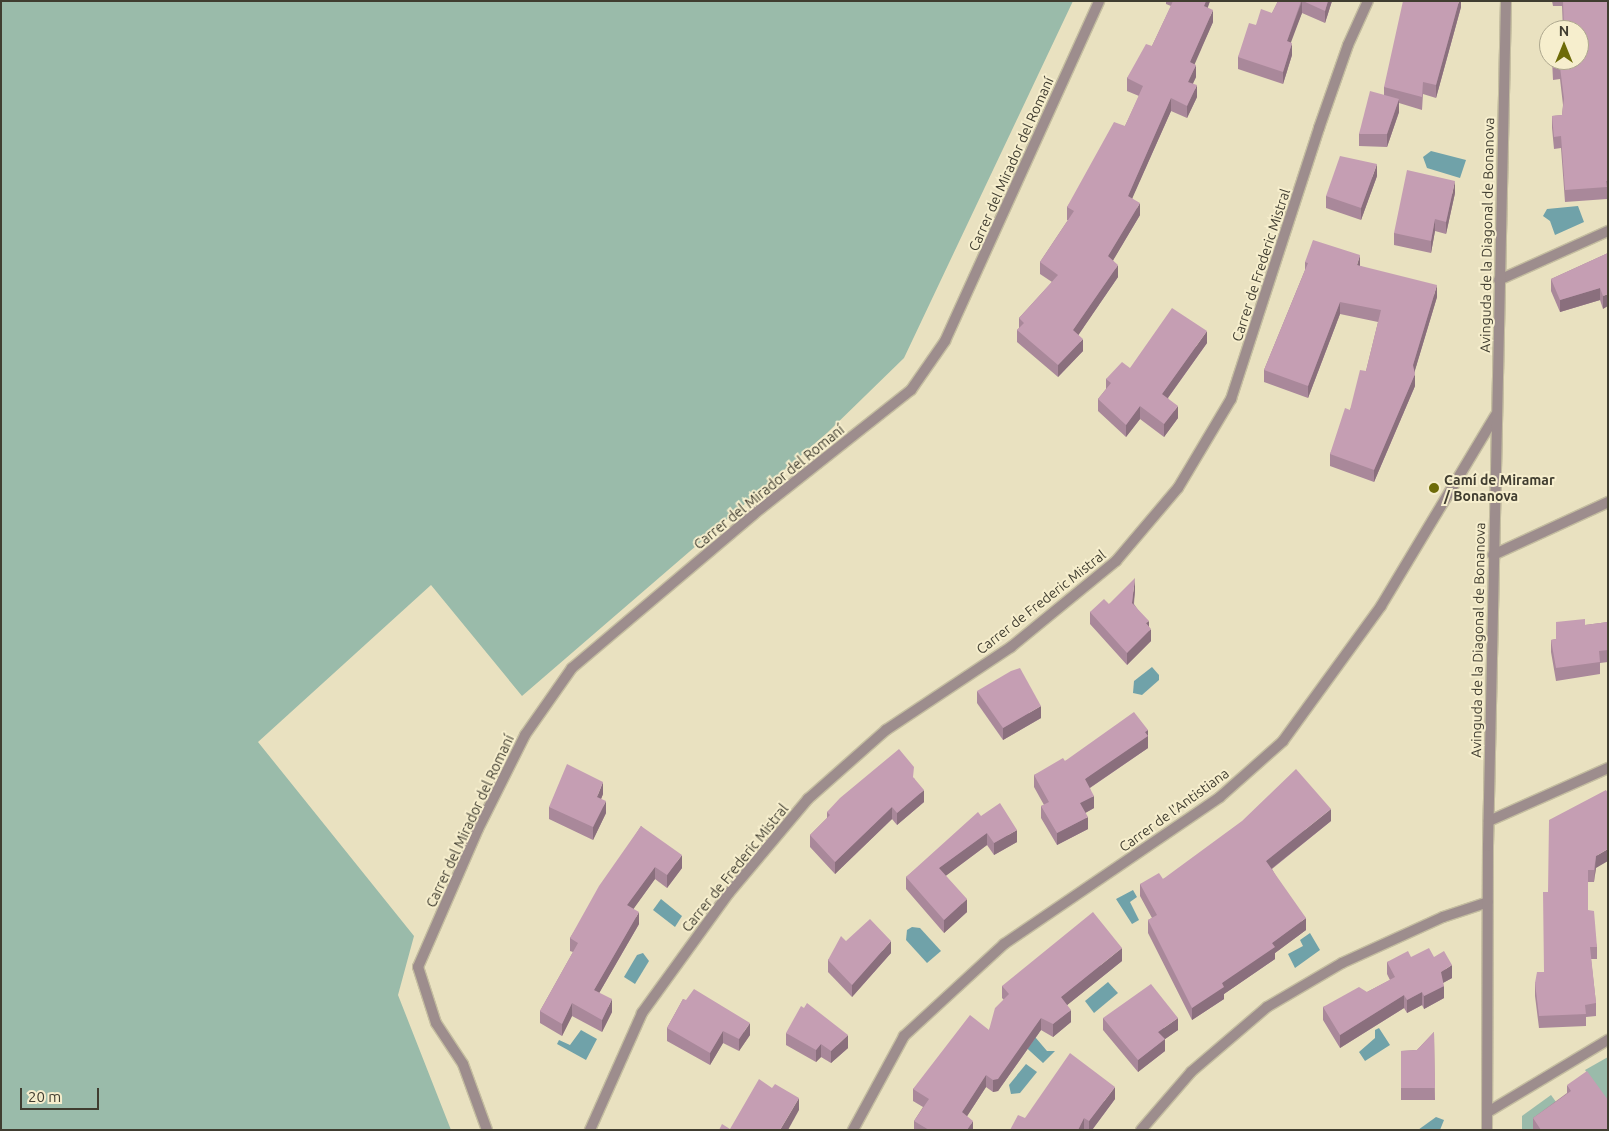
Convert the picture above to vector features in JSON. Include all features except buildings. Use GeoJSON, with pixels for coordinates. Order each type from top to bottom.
{"type":"FeatureCollection","features":[{"type":"Feature","properties":{"kind":"street","name":"Carrer del Mirador del Romaní"},"geometry":{"type":"LineString","coordinates":[[487,1130],[463,1064],[436,1024],[418,967],[478,829],[525,735],[572,668],[754,514],[911,390],[946,341],[1099,1]]}},
{"type":"Feature","properties":{"kind":"street","name":"Carrer de Frederic Mistral"},"geometry":{"type":"LineString","coordinates":[[590,1130],[642,1012],[730,893],[808,799],[886,730],[1011,647],[1116,562],[1178,488],[1231,399],[1319,128],[1348,45],[1368,1]]}},
{"type":"Feature","properties":{"kind":"street","name":"Avinguda de la Diagonal de Bonanova"},"geometry":{"type":"LineString","coordinates":[[1487,1130],[1493,555],[1506,1]]}},
{"type":"Feature","properties":{"kind":"street"},"geometry":{"type":"LineString","coordinates":[[1499,280],[1608,231]]}},
{"type":"Feature","properties":{"kind":"street","name":"Carrer de l'Antistiana"},"geometry":{"type":"LineString","coordinates":[[853,1130],[904,1036],[1004,944],[1220,797],[1283,741],[1381,606],[1496,416]]}},
{"type":"Feature","properties":{"kind":"street"},"geometry":{"type":"LineString","coordinates":[[1493,555],[1608,502]]}},
{"type":"Feature","properties":{"kind":"street"},"geometry":{"type":"LineString","coordinates":[[1489,821],[1608,768]]}},
{"type":"Feature","properties":{"kind":"street"},"geometry":{"type":"LineString","coordinates":[[1141,1130],[1190,1072],[1267,1007],[1342,963],[1443,917],[1488,902]]}},
{"type":"Feature","properties":{"kind":"street"},"geometry":{"type":"LineString","coordinates":[[1488,1112],[1608,1040]]}},
{"type":"Feature","properties":{"kind":"green space"},"geometry":{"type":"Polygon","coordinates":[[[1,1],[1073,1],[904,358],[827,433],[522,696],[431,585],[258,742],[414,936],[398,995],[451,1130],[1,1130],[1,1]]]}},
{"type":"Feature","properties":{"kind":"green space"},"geometry":{"type":"Polygon","coordinates":[[[1608,1057],[1608,1102],[1585,1070],[1608,1057]]]}},
{"type":"Feature","properties":{"kind":"green space"},"geometry":{"type":"Polygon","coordinates":[[[1551,1095],[1559,1106],[1541,1130],[1522,1130],[1522,1116],[1551,1095]]]}},
{"type":"Feature","properties":{"kind":"water"},"geometry":{"type":"Polygon","coordinates":[[[1431,151],[1466,160],[1460,178],[1427,168],[1423,157],[1431,151]]]}},
{"type":"Feature","properties":{"kind":"water"},"geometry":{"type":"Polygon","coordinates":[[[1578,206],[1584,222],[1555,235],[1550,221],[1543,216],[1547,209],[1578,206]]]}},
{"type":"Feature","properties":{"kind":"water"},"geometry":{"type":"Polygon","coordinates":[[[1152,667],[1159,675],[1159,680],[1142,695],[1133,693],[1134,681],[1152,667]]]}},
{"type":"Feature","properties":{"kind":"water"},"geometry":{"type":"Polygon","coordinates":[[[1133,890],[1137,897],[1130,902],[1139,920],[1132,924],[1116,899],[1133,890]]]}},
{"type":"Feature","properties":{"kind":"water"},"geometry":{"type":"Polygon","coordinates":[[[661,899],[682,916],[675,927],[653,910],[661,899]]]}},
{"type":"Feature","properties":{"kind":"water"},"geometry":{"type":"Polygon","coordinates":[[[912,927],[920,928],[941,951],[927,963],[906,940],[907,930],[912,927]]]}},
{"type":"Feature","properties":{"kind":"water"},"geometry":{"type":"Polygon","coordinates":[[[1310,933],[1320,950],[1295,968],[1288,954],[1303,946],[1300,940],[1310,933]]]}},
{"type":"Feature","properties":{"kind":"water"},"geometry":{"type":"Polygon","coordinates":[[[643,953],[649,961],[635,984],[624,977],[637,955],[643,953]]]}},
{"type":"Feature","properties":{"kind":"water"},"geometry":{"type":"Polygon","coordinates":[[[1108,982],[1118,993],[1094,1013],[1085,1001],[1108,982]]]}},
{"type":"Feature","properties":{"kind":"water"},"geometry":{"type":"Polygon","coordinates":[[[1379,1028],[1390,1045],[1365,1061],[1359,1052],[1375,1038],[1375,1030],[1379,1028]]]}},
{"type":"Feature","properties":{"kind":"water"},"geometry":{"type":"Polygon","coordinates":[[[581,1030],[597,1039],[586,1060],[557,1044],[559,1040],[570,1045],[581,1030]]]}},
{"type":"Feature","properties":{"kind":"water"},"geometry":{"type":"Polygon","coordinates":[[[1030,1031],[1047,1051],[1055,1051],[1043,1063],[1019,1041],[1030,1031]]]}},
{"type":"Feature","properties":{"kind":"water"},"geometry":{"type":"Polygon","coordinates":[[[1026,1064],[1037,1072],[1020,1093],[1011,1094],[1009,1085],[1026,1064]]]}},
{"type":"Feature","properties":{"kind":"water"},"geometry":{"type":"Polygon","coordinates":[[[1436,1117],[1444,1120],[1440,1130],[1418,1130],[1436,1117]]]}},
{"type":"Feature","properties":{"kind":"place","name":"Camí de Miramar / Bonanova"},"geometry":{"type":"Point","coordinates":[1434,488]}}]}
